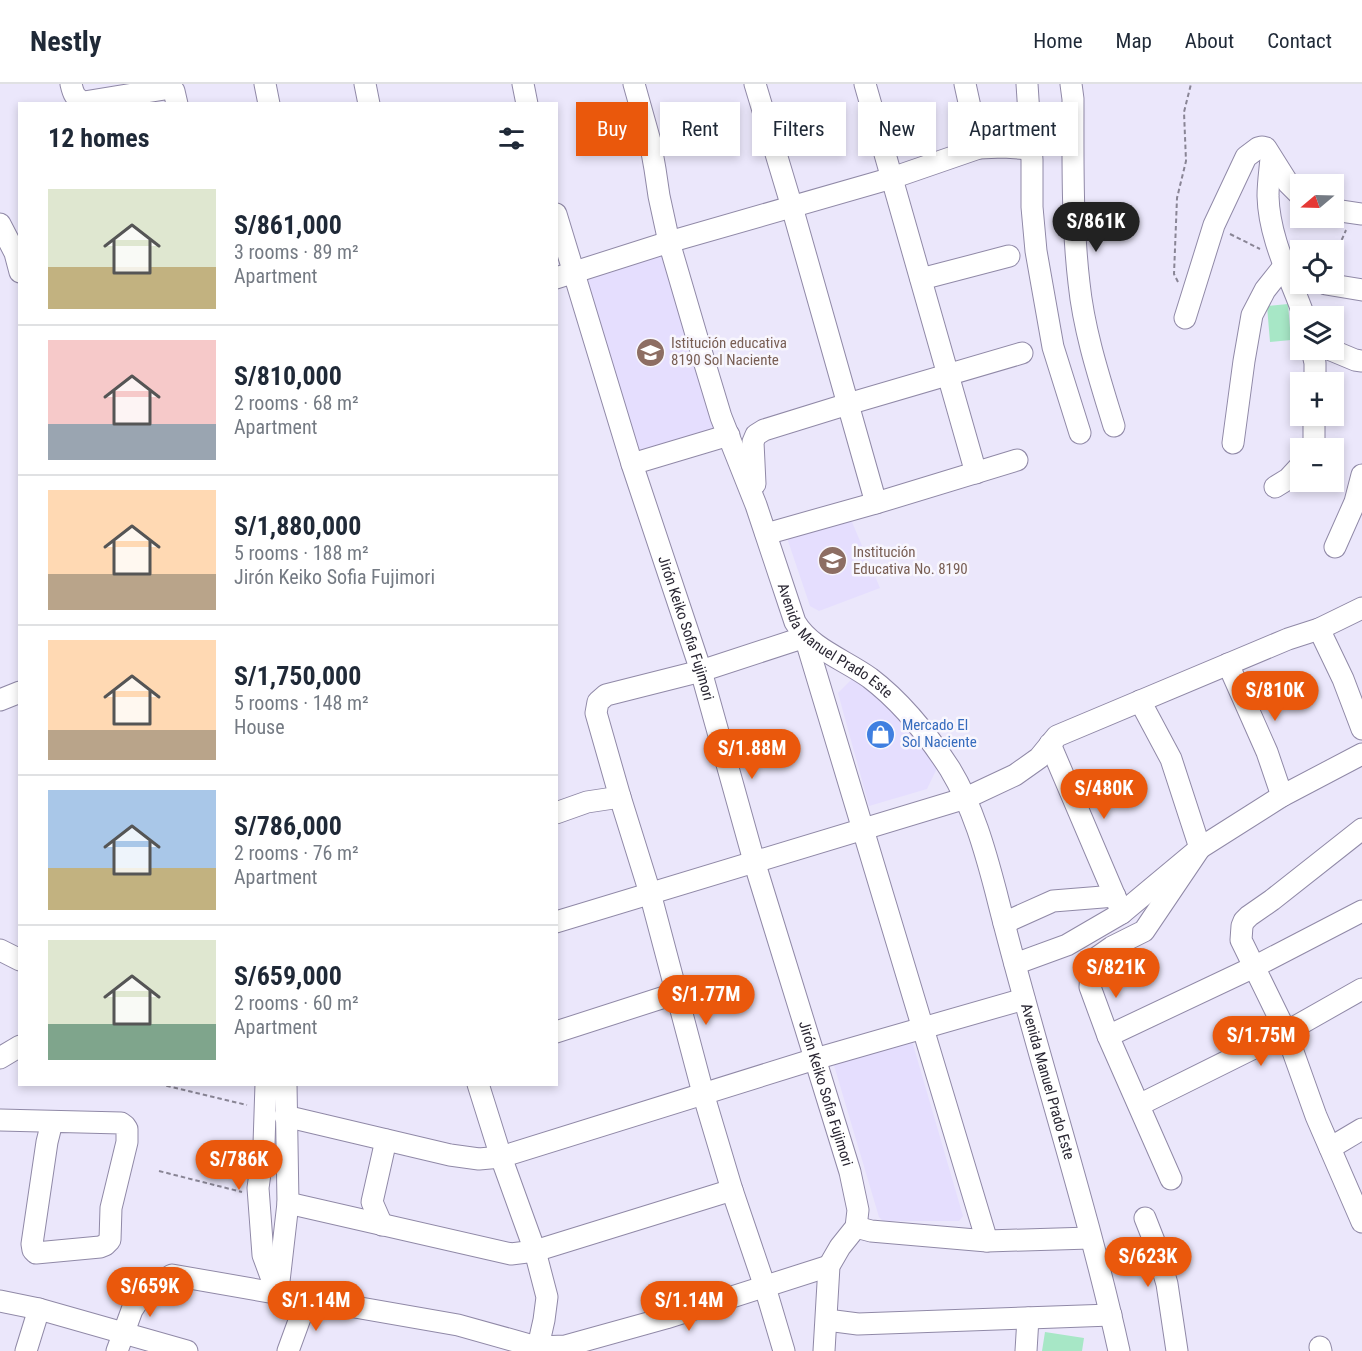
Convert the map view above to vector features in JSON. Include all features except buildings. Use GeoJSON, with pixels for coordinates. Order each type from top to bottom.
{"type":"FeatureCollection","features":[{"type":"Feature","properties":{"kind":"street"},"geometry":{"type":"LineString","coordinates":[[71,84],[74,96],[84,102],[174,96]]}},
{"type":"Feature","properties":{"kind":"street"},"geometry":{"type":"LineString","coordinates":[[265,84],[269,102]]}},
{"type":"Feature","properties":{"kind":"street"},"geometry":{"type":"LineString","coordinates":[[365,84],[369,102]]}},
{"type":"Feature","properties":{"kind":"street"},"geometry":{"type":"LineString","coordinates":[[523,84],[527,102]]}},
{"type":"Feature","properties":{"kind":"street","name":"Avenida Manuel Prado Este"},"geometry":{"type":"LineString","coordinates":[[634,84],[650,141],[669,242],[721,417],[756,505],[795,622],[806,637],[870,678],[906,710],[941,755],[966,798],[989,866],[1119,1351]]}},
{"type":"Feature","properties":{"kind":"street"},"geometry":{"type":"LineString","coordinates":[[755,84],[876,503]]}},
{"type":"Feature","properties":{"kind":"street"},"geometry":{"type":"LineString","coordinates":[[865,84],[976,473]]}},
{"type":"Feature","properties":{"kind":"street"},"geometry":{"type":"LineString","coordinates":[[965,84],[969,102]]}},
{"type":"Feature","properties":{"kind":"street"},"geometry":{"type":"LineString","coordinates":[[1027,84],[1028,102]]}},
{"type":"Feature","properties":{"kind":"street"},"geometry":{"type":"LineString","coordinates":[[1071,84],[1074,212],[1079,284],[1087,328],[1114,426]]}},
{"type":"Feature","properties":{"kind":"street"},"geometry":{"type":"LineString","coordinates":[[1185,318],[1214,225],[1246,157],[1258,148],[1266,148],[1290,185]]}},
{"type":"Feature","properties":{"kind":"street"},"geometry":{"type":"LineString","coordinates":[[565,275],[669,242],[892,178],[957,156]]}},
{"type":"Feature","properties":{"kind":"street"},"geometry":{"type":"LineString","coordinates":[[1031,156],[1032,207],[1043,294],[1053,347],[1080,434]]}},
{"type":"Feature","properties":{"kind":"street"},"geometry":{"type":"LineString","coordinates":[[1272,158],[1268,195],[1272,227],[1288,264],[1301,306]]}},
{"type":"Feature","properties":{"kind":"street"},"geometry":{"type":"LineString","coordinates":[[0,224],[15,253],[18,264]]}},
{"type":"Feature","properties":{"kind":"street","name":"Jirón Keiko Sofia Fujimori"},"geometry":{"type":"LineString","coordinates":[[558,228],[565,275],[632,464],[701,671],[754,861],[850,1172],[858,1210],[856,1227]]}},
{"type":"Feature","properties":{"kind":"street"},"geometry":{"type":"LineString","coordinates":[[921,279],[1009,256]]}},
{"type":"Feature","properties":{"kind":"street"},"geometry":{"type":"LineString","coordinates":[[1233,443],[1252,315],[1265,290],[1288,264]]}},
{"type":"Feature","properties":{"kind":"street"},"geometry":{"type":"LineString","coordinates":[[1344,287],[1362,290]]}},
{"type":"Feature","properties":{"kind":"street"},"geometry":{"type":"LineString","coordinates":[[756,505],[753,442],[756,435],[764,430],[1022,353]]}},
{"type":"Feature","properties":{"kind":"street"},"geometry":{"type":"LineString","coordinates":[[1344,356],[1362,361]]}},
{"type":"Feature","properties":{"kind":"street"},"geometry":{"type":"LineString","coordinates":[[632,464],[729,435]]}},
{"type":"Feature","properties":{"kind":"street"},"geometry":{"type":"LineString","coordinates":[[766,534],[1017,460]]}},
{"type":"Feature","properties":{"kind":"street"},"geometry":{"type":"LineString","coordinates":[[1335,547],[1355,502],[1362,475]]}},
{"type":"Feature","properties":{"kind":"street"},"geometry":{"type":"LineString","coordinates":[[1275,488],[1290,477]]}},
{"type":"Feature","properties":{"kind":"street"},"geometry":{"type":"LineString","coordinates":[[558,921],[966,798],[1015,775],[1039,758],[1056,736],[1288,639],[1319,629],[1362,608]]}},
{"type":"Feature","properties":{"kind":"street"},"geometry":{"type":"LineString","coordinates":[[1319,629],[1343,679],[1362,729]]}},
{"type":"Feature","properties":{"kind":"street"},"geometry":{"type":"LineString","coordinates":[[784,1351],[703,1093],[650,892],[596,713],[598,702],[606,695],[701,671],[806,637],[987,1241]]}},
{"type":"Feature","properties":{"kind":"street"},"geometry":{"type":"LineString","coordinates":[[1228,664],[1267,752],[1282,796]]}},
{"type":"Feature","properties":{"kind":"street"},"geometry":{"type":"LineString","coordinates":[[0,700],[18,693]]}},
{"type":"Feature","properties":{"kind":"street"},"geometry":{"type":"LineString","coordinates":[[1140,701],[1171,759],[1200,849]]}},
{"type":"Feature","properties":{"kind":"street"},"geometry":{"type":"LineString","coordinates":[[1050,744],[1119,904]]}},
{"type":"Feature","properties":{"kind":"street"},"geometry":{"type":"LineString","coordinates":[[1015,964],[1067,945],[1119,904],[1200,849],[1282,796],[1362,754]]}},
{"type":"Feature","properties":{"kind":"street"},"geometry":{"type":"LineString","coordinates":[[558,812],[587,802],[620,797]]}},
{"type":"Feature","properties":{"kind":"street"},"geometry":{"type":"LineString","coordinates":[[1362,829],[1244,921],[1241,940],[1286,1032],[1316,1116],[1362,1221]]}},
{"type":"Feature","properties":{"kind":"street"},"geometry":{"type":"LineString","coordinates":[[1171,1179],[1108,1036],[1090,987],[1092,961],[1112,947],[1144,931],[1200,849]]}},
{"type":"Feature","properties":{"kind":"street"},"geometry":{"type":"LineString","coordinates":[[1004,923],[1053,901],[1119,904]]}},
{"type":"Feature","properties":{"kind":"street"},"geometry":{"type":"LineString","coordinates":[[1108,1036],[1254,967],[1362,911]]}},
{"type":"Feature","properties":{"kind":"street"},"geometry":{"type":"LineString","coordinates":[[0,950],[18,959]]}},
{"type":"Feature","properties":{"kind":"street"},"geometry":{"type":"LineString","coordinates":[[1139,1105],[1286,1032],[1362,989]]}},
{"type":"Feature","properties":{"kind":"street"},"geometry":{"type":"LineString","coordinates":[[558,1031],[677,993]]}},
{"type":"Feature","properties":{"kind":"street"},"geometry":{"type":"LineString","coordinates":[[285,1116],[450,1155],[479,1159],[501,1157],[815,1059],[1024,999]]}},
{"type":"Feature","properties":{"kind":"street"},"geometry":{"type":"LineString","coordinates":[[0,1058],[18,1047]]}},
{"type":"Feature","properties":{"kind":"street"},"geometry":{"type":"LineString","coordinates":[[266,1086],[264,1144],[258,1188],[263,1255],[277,1293]]}},
{"type":"Feature","properties":{"kind":"street"},"geometry":{"type":"LineString","coordinates":[[277,1293],[288,1203],[286,1086]]}},
{"type":"Feature","properties":{"kind":"street"},"geometry":{"type":"LineString","coordinates":[[479,1086],[535,1251],[547,1298],[542,1350]]}},
{"type":"Feature","properties":{"kind":"street"},"geometry":{"type":"LineString","coordinates":[[0,1120],[121,1123],[127,1130],[127,1142],[111,1208],[110,1240],[105,1245],[36,1252],[33,1250],[47,1142],[52,1122]]}},
{"type":"Feature","properties":{"kind":"street"},"geometry":{"type":"LineString","coordinates":[[1330,1148],[1362,1129]]}},
{"type":"Feature","properties":{"kind":"street"},"geometry":{"type":"LineString","coordinates":[[382,1225],[372,1202],[386,1140]]}},
{"type":"Feature","properties":{"kind":"street"},"geometry":{"type":"LineString","coordinates":[[288,1203],[511,1254],[535,1251],[732,1190]]}},
{"type":"Feature","properties":{"kind":"street"},"geometry":{"type":"LineString","coordinates":[[1145,1218],[1156,1245],[1167,1284],[1177,1351]]}},
{"type":"Feature","properties":{"kind":"street"},"geometry":{"type":"LineString","coordinates":[[824,1351],[829,1266],[856,1227],[871,1231],[987,1241],[1090,1238]]}},
{"type":"Feature","properties":{"kind":"street"},"geometry":{"type":"LineString","coordinates":[[119,1342],[132,1310],[143,1293],[172,1275],[458,1325],[487,1342],[542,1350],[565,1346],[666,1318],[829,1266]]}},
{"type":"Feature","properties":{"kind":"street"},"geometry":{"type":"LineString","coordinates":[[288,1351],[307,1299]]}},
{"type":"Feature","properties":{"kind":"street"},"geometry":{"type":"LineString","coordinates":[[0,1301],[39,1310],[119,1342],[187,1351]]}},
{"type":"Feature","properties":{"kind":"street"},"geometry":{"type":"LineString","coordinates":[[26,1351],[39,1310]]}},
{"type":"Feature","properties":{"kind":"street"},"geometry":{"type":"LineString","coordinates":[[827,1320],[858,1324],[1111,1315]]}},
{"type":"Feature","properties":{"kind":"street"},"geometry":{"type":"LineString","coordinates":[[1026,1351],[1028,1318]]}},
{"type":"Feature","properties":{"kind":"path"},"geometry":{"type":"LineString","coordinates":[[1191,84],[1184,112],[1185,161],[1177,198],[1174,274],[1181,287],[1193,294]]}},
{"type":"Feature","properties":{"kind":"path"},"geometry":{"type":"LineString","coordinates":[[1340,240],[1350,212]]}},
{"type":"Feature","properties":{"kind":"path"},"geometry":{"type":"LineString","coordinates":[[1214,225],[1288,264]]}},
{"type":"Feature","properties":{"kind":"path"},"geometry":{"type":"LineString","coordinates":[[167,1086],[264,1110]]}},
{"type":"Feature","properties":{"kind":"path"},"geometry":{"type":"LineString","coordinates":[[159,1171],[259,1196]]}},
{"type":"Feature","properties":{"kind":"shaded area","name":"Istitución educativa 8190 Sol Naciente"},"geometry":{"type":"Polygon","coordinates":[[[664,250],[714,429],[639,453],[584,275],[664,250]]]}},
{"type":"Feature","properties":{"kind":"shaded area","name":"Institución Educativa No. 8190"},"geometry":{"type":"Polygon","coordinates":[[[842,520],[852,522],[880,588],[819,611],[810,606],[786,535],[842,520]]]}},
{"type":"Feature","properties":{"kind":"shaded area","name":"Mercado El Sol Naciente"},"geometry":{"type":"Polygon","coordinates":[[[856,675],[888,701],[938,766],[927,789],[869,806],[838,693],[856,675]]]}},
{"type":"Feature","properties":{"kind":"shaded area"},"geometry":{"type":"Polygon","coordinates":[[[912,1041],[963,1216],[959,1221],[883,1221],[879,1217],[833,1062],[912,1041]]]}},
{"type":"Feature","properties":{"kind":"green space"},"geometry":{"type":"Polygon","coordinates":[[[1288,304],[1290,340],[1270,342],[1267,306],[1288,304]]]}},
{"type":"Feature","properties":{"kind":"green space"},"geometry":{"type":"Polygon","coordinates":[[[1045,1332],[1084,1338],[1082,1351],[1042,1351],[1045,1332]]]}},
{"type":"Feature","properties":{"kind":"place","name":"Istitución educativa 8190 Sol Naciente"},"geometry":{"type":"Point","coordinates":[650,352]}},
{"type":"Feature","properties":{"kind":"place","name":"Institución Educativa No. 8190"},"geometry":{"type":"Point","coordinates":[832,561]}},
{"type":"Feature","properties":{"kind":"place","name":"Mercado El Sol Naciente"},"geometry":{"type":"Point","coordinates":[881,734]}}]}
